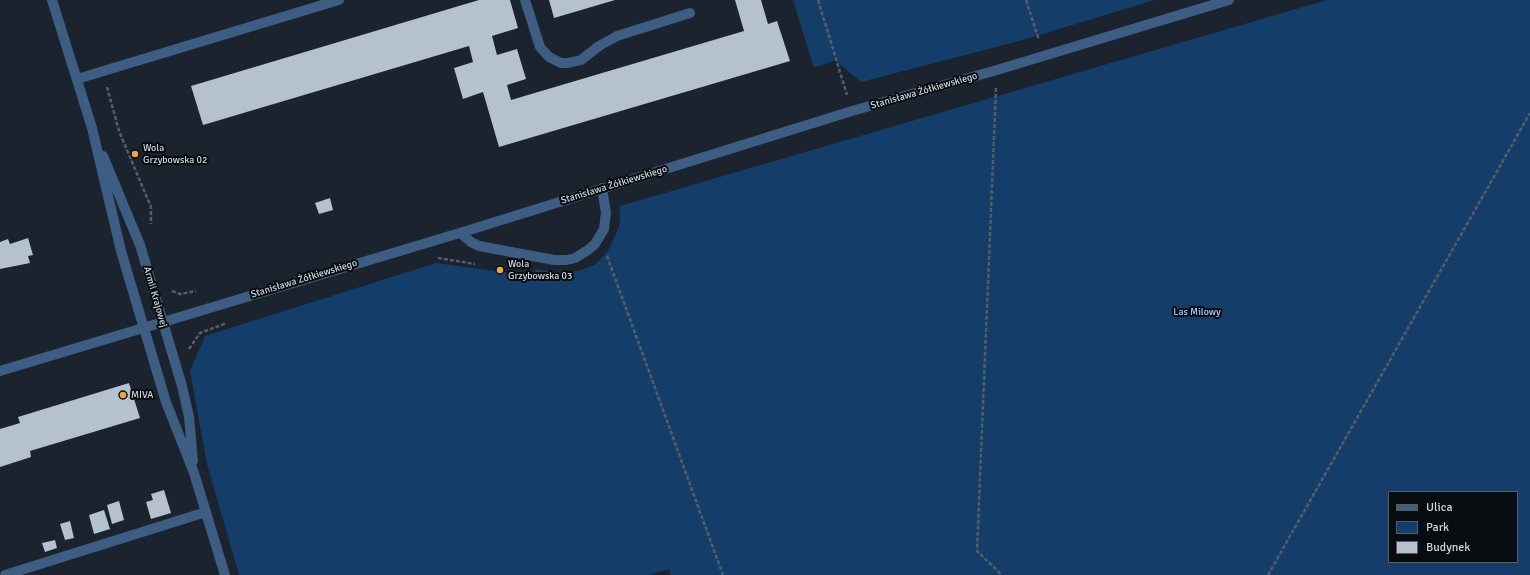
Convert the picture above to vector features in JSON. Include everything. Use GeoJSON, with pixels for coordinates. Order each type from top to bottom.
{"type":"FeatureCollection","features":[{"type":"Feature","properties":{"kind":"street","name":"Armii Krajowej"},"geometry":{"type":"LineString","coordinates":[[52,0],[92,128],[121,251],[166,402],[194,473],[225,575]]}},
{"type":"Feature","properties":{"kind":"street"},"geometry":{"type":"LineString","coordinates":[[77,79],[339,0]]}},
{"type":"Feature","properties":{"kind":"street"},"geometry":{"type":"LineString","coordinates":[[525,0],[540,47],[549,57],[561,63],[581,60],[599,46],[617,36],[690,13]]}},
{"type":"Feature","properties":{"kind":"street","name":"Stanisława Żółkiewskiego"},"geometry":{"type":"LineString","coordinates":[[0,372],[463,232],[852,111],[1045,56],[1229,0]]}},
{"type":"Feature","properties":{"kind":"street","name":"Armii Krajowej"},"geometry":{"type":"LineString","coordinates":[[92,128],[140,245],[163,322],[187,407],[194,473]]}},
{"type":"Feature","properties":{"kind":"street"},"geometry":{"type":"LineString","coordinates":[[463,232],[467,239],[474,244],[548,259],[568,260],[582,255],[600,237],[604,229],[606,213],[602,188]]}},
{"type":"Feature","properties":{"kind":"street"},"geometry":{"type":"LineString","coordinates":[[4,575],[206,512]]}},
{"type":"Feature","properties":{"kind":"path"},"geometry":{"type":"LineString","coordinates":[[818,0],[852,111]]}},
{"type":"Feature","properties":{"kind":"path"},"geometry":{"type":"LineString","coordinates":[[1026,0],[1045,56]]}},
{"type":"Feature","properties":{"kind":"path"},"geometry":{"type":"LineString","coordinates":[[997,70],[977,551],[1002,575]]}},
{"type":"Feature","properties":{"kind":"path"},"geometry":{"type":"LineString","coordinates":[[102,71],[119,131],[151,207],[151,229]]}},
{"type":"Feature","properties":{"kind":"path"},"geometry":{"type":"LineString","coordinates":[[1268,575],[1530,113]]}},
{"type":"Feature","properties":{"kind":"path"},"geometry":{"type":"LineString","coordinates":[[600,237],[724,575]]}},
{"type":"Feature","properties":{"kind":"path"},"geometry":{"type":"LineString","coordinates":[[433,257],[479,265]]}},
{"type":"Feature","properties":{"kind":"path"},"geometry":{"type":"LineString","coordinates":[[168,288],[180,294],[196,291]]}},
{"type":"Feature","properties":{"kind":"path"},"geometry":{"type":"LineString","coordinates":[[185,354],[200,333],[231,322]]}},
{"type":"Feature","properties":{"kind":"green space"},"geometry":{"type":"Polygon","coordinates":[[[793,0],[1155,0],[1023,40],[861,82],[835,60],[814,68],[793,0]]]}},
{"type":"Feature","properties":{"kind":"green space","name":"Las Milowy"},"geometry":{"type":"Polygon","coordinates":[[[1327,0],[1530,0],[1530,575],[671,575],[669,569],[648,575],[239,575],[207,464],[190,371],[205,336],[436,263],[532,276],[536,269],[554,272],[579,271],[596,264],[608,251],[620,221],[620,206],[1327,0]]]}},
{"type":"Feature","properties":{"kind":"building"},"geometry":{"type":"Polygon","coordinates":[[[479,0],[510,0],[518,28],[492,36],[497,55],[517,49],[526,79],[507,85],[511,100],[744,31],[735,0],[761,0],[768,24],[777,21],[790,61],[499,147],[483,92],[463,99],[454,68],[473,62],[469,46],[203,125],[191,86],[479,0]]]}},
{"type":"Feature","properties":{"kind":"building"},"geometry":{"type":"Polygon","coordinates":[[[549,0],[615,0],[554,18],[549,0]]]}},
{"type":"Feature","properties":{"kind":"building"},"geometry":{"type":"Polygon","coordinates":[[[330,198],[333,210],[319,214],[315,203],[330,198]]]}},
{"type":"Feature","properties":{"kind":"building"},"geometry":{"type":"Polygon","coordinates":[[[28,238],[33,255],[28,256],[30,263],[0,269],[0,242],[8,239],[10,244],[28,238]]]}},
{"type":"Feature","properties":{"kind":"building"},"geometry":{"type":"Polygon","coordinates":[[[129,383],[140,418],[30,451],[31,457],[0,467],[0,429],[20,423],[18,417],[129,383]]]}},
{"type":"Feature","properties":{"kind":"building"},"geometry":{"type":"Polygon","coordinates":[[[164,490],[171,513],[151,519],[146,502],[153,500],[151,494],[164,490]]]}},
{"type":"Feature","properties":{"kind":"building"},"geometry":{"type":"Polygon","coordinates":[[[119,501],[124,520],[112,524],[107,505],[119,501]]]}},
{"type":"Feature","properties":{"kind":"building"},"geometry":{"type":"Polygon","coordinates":[[[104,510],[110,529],[94,534],[89,515],[104,510]]]}},
{"type":"Feature","properties":{"kind":"building"},"geometry":{"type":"Polygon","coordinates":[[[70,521],[74,538],[65,540],[60,524],[70,521]]]}},
{"type":"Feature","properties":{"kind":"building"},"geometry":{"type":"Polygon","coordinates":[[[55,540],[57,548],[45,552],[42,543],[55,540]]]}},
{"type":"Feature","properties":{"kind":"place","name":"Wola Grzybowska 02"},"geometry":{"type":"Point","coordinates":[135,154]}},
{"type":"Feature","properties":{"kind":"place","name":"Wola Grzybowska 03"},"geometry":{"type":"Point","coordinates":[500,270]}},
{"type":"Feature","properties":{"kind":"place","name":"MIVA"},"geometry":{"type":"Point","coordinates":[123,395]}}]}
